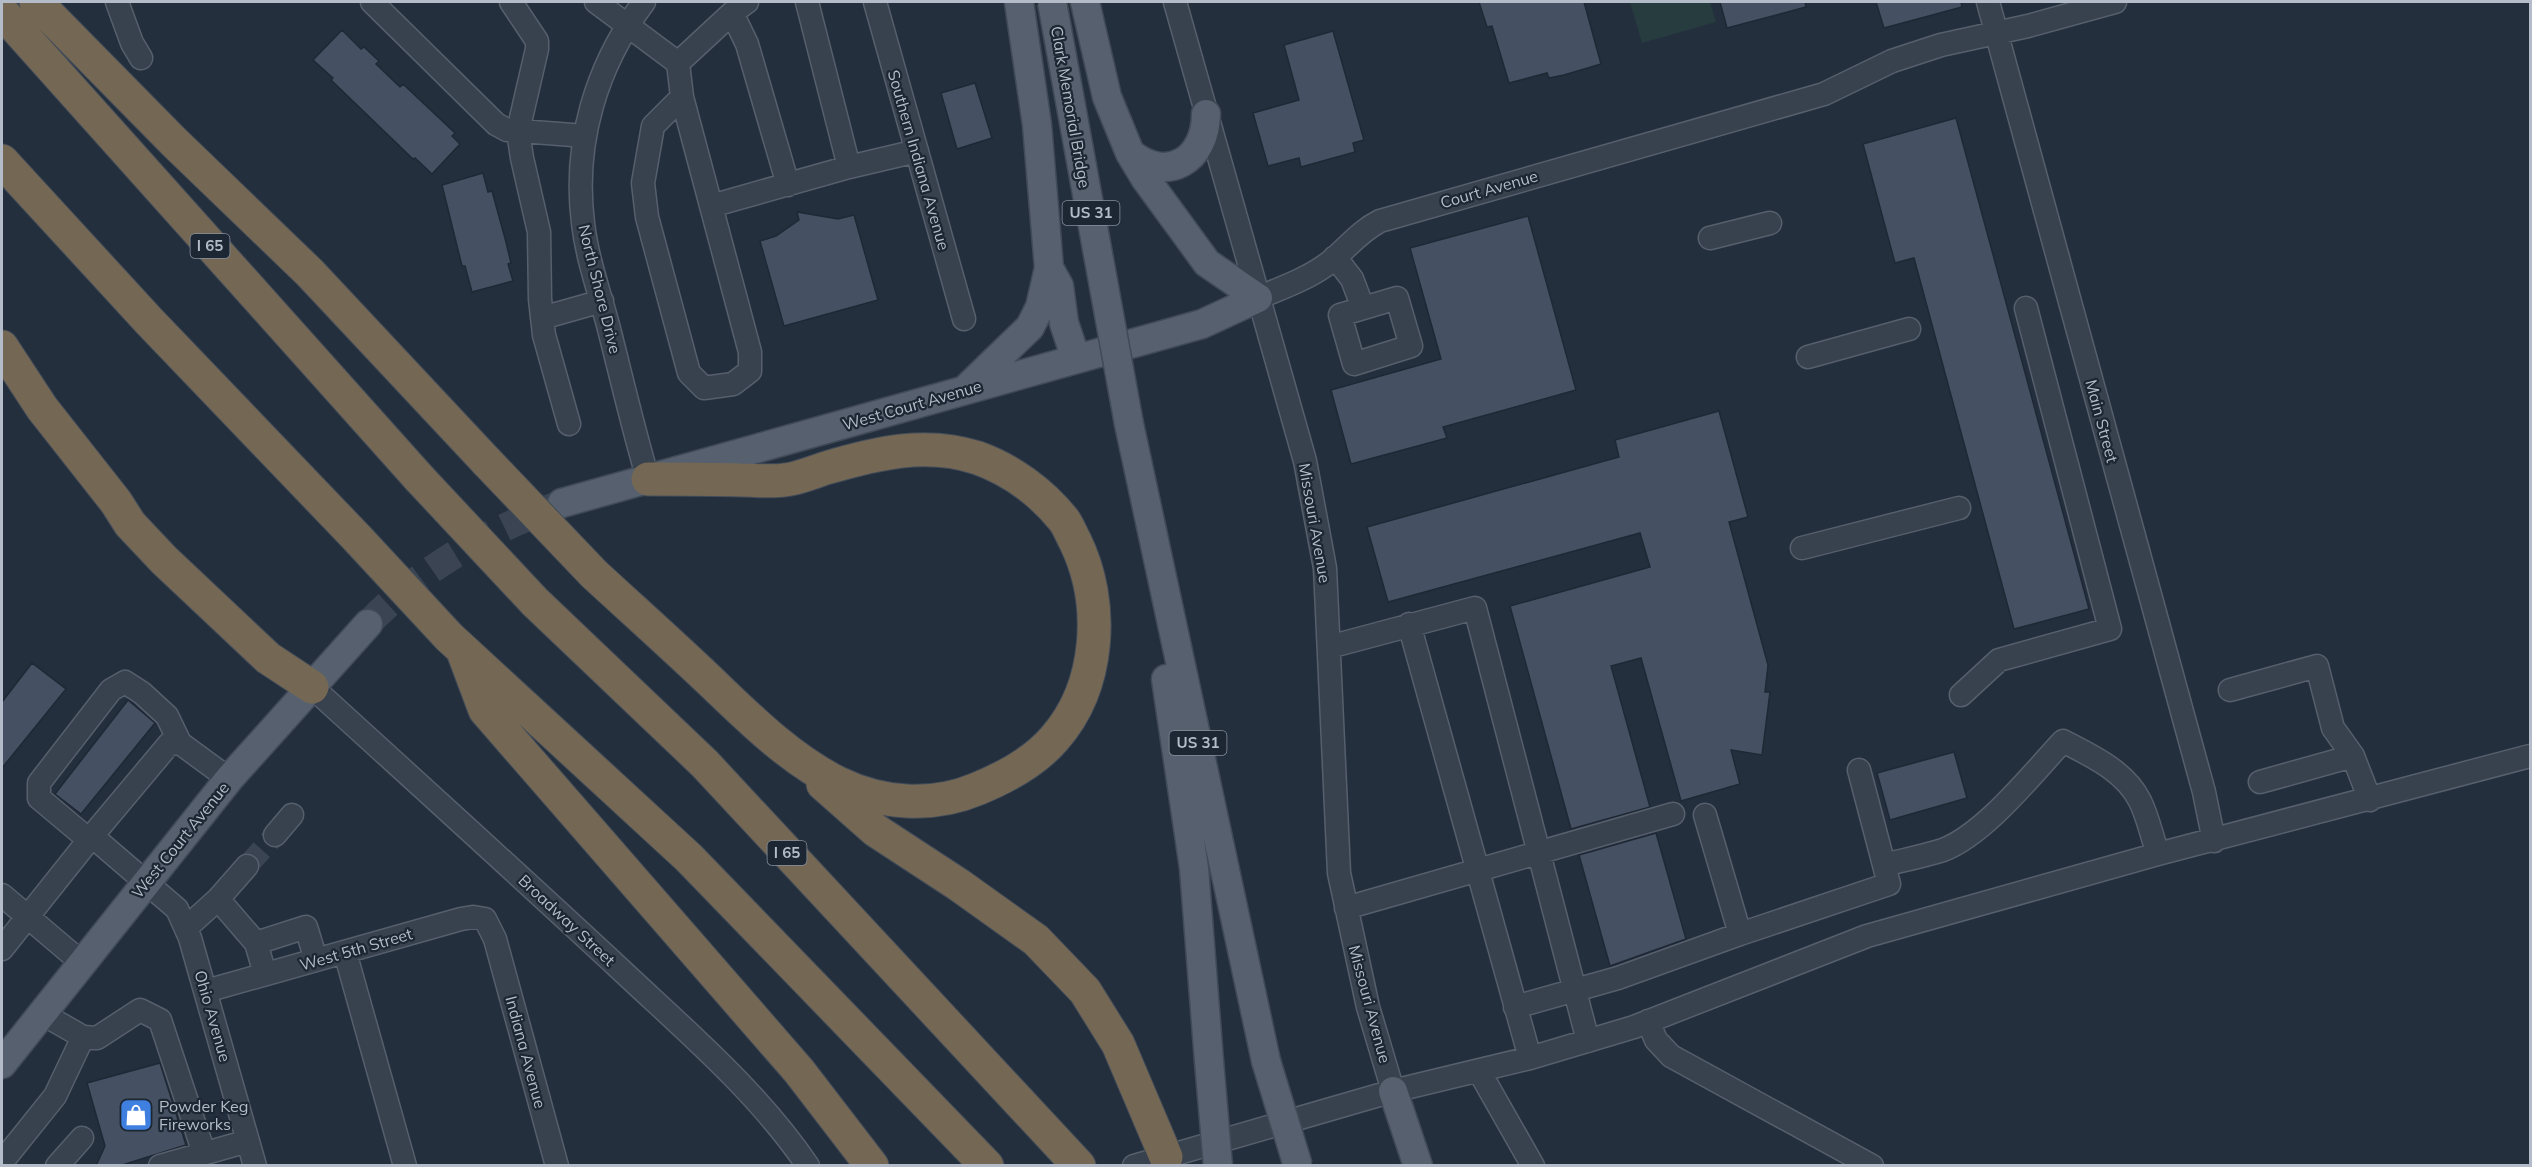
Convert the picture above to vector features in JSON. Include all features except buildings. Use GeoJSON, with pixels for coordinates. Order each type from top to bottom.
{"type":"FeatureCollection","features":[{"type":"Feature","properties":{"kind":"highway"},"geometry":{"type":"LineString","coordinates":[[36,2],[174,142],[310,273],[594,574],[874,830],[959,885],[1036,940],[1085,991],[1118,1044],[1166,1157]]}},
{"type":"Feature","properties":{"kind":"highway","name":"I 65"},"geometry":{"type":"LineString","coordinates":[[2,12],[419,478],[535,602],[705,764],[1079,1166]]}},
{"type":"Feature","properties":{"kind":"highway"},"geometry":{"type":"LineString","coordinates":[[2,161],[149,321],[455,642],[689,858],[987,1166]]}},
{"type":"Feature","properties":{"kind":"highway"},"geometry":{"type":"LineString","coordinates":[[2,347],[42,408],[116,502],[130,524],[164,560],[268,658],[312,687]]}},
{"type":"Feature","properties":{"kind":"highway"},"geometry":{"type":"LineString","coordinates":[[648,479],[785,480],[893,451],[945,450],[978,458],[1000,468],[1035,490],[1065,521],[1082,555],[1092,591],[1094,632],[1090,669],[1076,706],[1055,739],[1031,760],[994,782],[961,796],[925,802],[896,801],[879,797],[841,784],[801,762],[753,721]]}},
{"type":"Feature","properties":{"kind":"highway"},"geometry":{"type":"LineString","coordinates":[[455,642],[485,710],[799,1071],[869,1161]]}},
{"type":"Feature","properties":{"kind":"highway"},"geometry":{"type":"LineString","coordinates":[[1030,1113],[1097,1166]]}},
{"type":"Feature","properties":{"kind":"main road"},"geometry":{"type":"LineString","coordinates":[[964,390],[1030,327],[1041,307],[1049,268],[1037,125],[1019,2]]}},
{"type":"Feature","properties":{"kind":"main road","name":"Clark Memorial Bridge"},"geometry":{"type":"LineString","coordinates":[[1052,2],[1129,424]]}},
{"type":"Feature","properties":{"kind":"main road"},"geometry":{"type":"LineString","coordinates":[[1084,2],[1107,97],[1130,153],[1145,178],[1207,263],[1258,298]]}},
{"type":"Feature","properties":{"kind":"main road"},"geometry":{"type":"LineString","coordinates":[[1130,153],[1148,165],[1169,167],[1180,164],[1190,157],[1201,144],[1205,134],[1206,114]]}},
{"type":"Feature","properties":{"kind":"main road"},"geometry":{"type":"LineString","coordinates":[[1049,268],[1059,286],[1064,322],[1076,359]]}},
{"type":"Feature","properties":{"kind":"main road","name":"West Court Avenue"},"geometry":{"type":"LineString","coordinates":[[562,503],[1202,324],[1258,298]]}},
{"type":"Feature","properties":{"kind":"main road","name":"US 31"},"geometry":{"type":"LineString","coordinates":[[1129,424],[1194,868],[1218,1166]]}},
{"type":"Feature","properties":{"kind":"main road","name":"US 31"},"geometry":{"type":"LineString","coordinates":[[1129,424],[1266,1061],[1298,1166]]}},
{"type":"Feature","properties":{"kind":"main road","name":"West Court Avenue"},"geometry":{"type":"LineString","coordinates":[[2,1064],[145,881],[229,779],[368,624]]}},
{"type":"Feature","properties":{"kind":"main road"},"geometry":{"type":"LineString","coordinates":[[1393,1091],[1418,1166]]}},
{"type":"Feature","properties":{"kind":"street"},"geometry":{"type":"LineString","coordinates":[[117,2],[132,43],[141,58]]}},
{"type":"Feature","properties":{"kind":"street"},"geometry":{"type":"LineString","coordinates":[[372,2],[496,124],[507,130],[585,136]]}},
{"type":"Feature","properties":{"kind":"street"},"geometry":{"type":"LineString","coordinates":[[511,2],[537,41],[518,131],[539,232],[544,335],[569,424]]}},
{"type":"Feature","properties":{"kind":"street"},"geometry":{"type":"LineString","coordinates":[[596,2],[678,63],[682,97],[750,352],[750,371],[733,384],[704,388],[689,373],[647,217],[643,183],[653,126],[682,97]]}},
{"type":"Feature","properties":{"kind":"street","name":"North Shore Drive"},"geometry":{"type":"LineString","coordinates":[[644,2],[628,26],[603,73],[588,116],[581,179],[583,224],[648,479]]}},
{"type":"Feature","properties":{"kind":"street"},"geometry":{"type":"LineString","coordinates":[[807,2],[849,167]]}},
{"type":"Feature","properties":{"kind":"street","name":"Southern Indiana Avenue"},"geometry":{"type":"LineString","coordinates":[[875,2],[964,319]]}},
{"type":"Feature","properties":{"kind":"street","name":"Missouri Avenue"},"geometry":{"type":"LineString","coordinates":[[1174,2],[1305,461],[1325,568],[1339,873],[1368,1007],[1393,1091]]}},
{"type":"Feature","properties":{"kind":"street","name":"Main Street"},"geometry":{"type":"LineString","coordinates":[[1988,2],[2204,792],[2214,841]]}},
{"type":"Feature","properties":{"kind":"street","name":"Court Avenue"},"geometry":{"type":"LineString","coordinates":[[1258,298],[1315,273],[1361,233],[1380,221],[1824,94],[1892,61],[1941,45],[2115,2]]}},
{"type":"Feature","properties":{"kind":"street"},"geometry":{"type":"LineString","coordinates":[[678,63],[739,7]]}},
{"type":"Feature","properties":{"kind":"street"},"geometry":{"type":"LineString","coordinates":[[739,7],[747,44],[788,185]]}},
{"type":"Feature","properties":{"kind":"street"},"geometry":{"type":"LineString","coordinates":[[711,206],[849,167],[917,151]]}},
{"type":"Feature","properties":{"kind":"street"},"geometry":{"type":"LineString","coordinates":[[1710,238],[1770,223]]}},
{"type":"Feature","properties":{"kind":"street"},"geometry":{"type":"LineString","coordinates":[[1335,257],[1352,279],[1363,308]]}},
{"type":"Feature","properties":{"kind":"street"},"geometry":{"type":"LineString","coordinates":[[542,318],[602,301]]}},
{"type":"Feature","properties":{"kind":"street"},"geometry":{"type":"LineString","coordinates":[[1961,695],[1999,660],[2110,629],[2026,308]]}},
{"type":"Feature","properties":{"kind":"street"},"geometry":{"type":"LineString","coordinates":[[1808,357],[1909,329]]}},
{"type":"Feature","properties":{"kind":"street"},"geometry":{"type":"LineString","coordinates":[[1802,548],[1959,508]]}},
{"type":"Feature","properties":{"kind":"street"},"geometry":{"type":"LineString","coordinates":[[1329,647],[1475,608],[1588,1041]]}},
{"type":"Feature","properties":{"kind":"street"},"geometry":{"type":"LineString","coordinates":[[1409,624],[1530,1058]]}},
{"type":"Feature","properties":{"kind":"street"},"geometry":{"type":"LineString","coordinates":[[2230,690],[2317,666],[2333,728],[2353,756],[2370,800]]}},
{"type":"Feature","properties":{"kind":"street","name":"Ohio Avenue"},"geometry":{"type":"LineString","coordinates":[[180,743],[168,716],[142,693],[125,682],[111,690],[39,783],[39,798],[177,909],[186,928],[206,991],[255,1166]]}},
{"type":"Feature","properties":{"kind":"street","name":"Broadway Street"},"geometry":{"type":"LineString","coordinates":[[312,687],[526,882],[733,1077],[773,1118],[808,1166]]}},
{"type":"Feature","properties":{"kind":"street"},"geometry":{"type":"LineString","coordinates":[[1884,865],[1944,849],[1966,837],[1988,819],[2063,741],[2103,762],[2129,784],[2140,801],[2158,854]]}},
{"type":"Feature","properties":{"kind":"street"},"geometry":{"type":"LineString","coordinates":[[2,949],[26,916],[169,744],[180,743],[229,779]]}},
{"type":"Feature","properties":{"kind":"street"},"geometry":{"type":"LineString","coordinates":[[2260,782],[2353,756]]}},
{"type":"Feature","properties":{"kind":"street"},"geometry":{"type":"LineString","coordinates":[[1134,1166],[1393,1091],[1530,1058],[1588,1041],[1648,1021],[1867,936],[2158,854],[2530,756]]}},
{"type":"Feature","properties":{"kind":"street"},"geometry":{"type":"LineString","coordinates":[[1515,1007],[1679,957],[1889,884],[1859,770]]}},
{"type":"Feature","properties":{"kind":"street"},"geometry":{"type":"LineString","coordinates":[[1346,908],[1673,814]]}},
{"type":"Feature","properties":{"kind":"street"},"geometry":{"type":"LineString","coordinates":[[275,835],[292,815]]}},
{"type":"Feature","properties":{"kind":"street"},"geometry":{"type":"LineString","coordinates":[[1705,815],[1740,934]]}},
{"type":"Feature","properties":{"kind":"street"},"geometry":{"type":"LineString","coordinates":[[186,928],[218,899],[248,866]]}},
{"type":"Feature","properties":{"kind":"street"},"geometry":{"type":"LineString","coordinates":[[2,895],[81,962]]}},
{"type":"Feature","properties":{"kind":"street"},"geometry":{"type":"LineString","coordinates":[[218,899],[256,943],[265,974]]}},
{"type":"Feature","properties":{"kind":"street","name":"West 5th Street"},"geometry":{"type":"LineString","coordinates":[[206,991],[473,917],[485,919],[495,939]]}},
{"type":"Feature","properties":{"kind":"street"},"geometry":{"type":"LineString","coordinates":[[256,943],[306,927],[316,960]]}},
{"type":"Feature","properties":{"kind":"street","name":"Indiana Avenue"},"geometry":{"type":"LineString","coordinates":[[495,939],[557,1166]]}},
{"type":"Feature","properties":{"kind":"street"},"geometry":{"type":"LineString","coordinates":[[345,952],[405,1166]]}},
{"type":"Feature","properties":{"kind":"street"},"geometry":{"type":"LineString","coordinates":[[41,1013],[82,1037],[97,1038],[140,1010],[160,1020],[204,1154]]}},
{"type":"Feature","properties":{"kind":"street"},"geometry":{"type":"LineString","coordinates":[[1648,1021],[1656,1040],[1671,1056],[1872,1166]]}},
{"type":"Feature","properties":{"kind":"street"},"geometry":{"type":"LineString","coordinates":[[2,1162],[55,1096],[82,1037]]}},
{"type":"Feature","properties":{"kind":"street"},"geometry":{"type":"LineString","coordinates":[[1479,1071],[1533,1166]]}},
{"type":"Feature","properties":{"kind":"street"},"geometry":{"type":"LineString","coordinates":[[57,1166],[82,1138]]}},
{"type":"Feature","properties":{"kind":"street"},"geometry":{"type":"LineString","coordinates":[[160,1166],[248,1141]]}},
{"type":"Feature","properties":{"kind":"green space"},"geometry":{"type":"Polygon","coordinates":[[[1630,2],[1710,2],[1716,22],[1642,43],[1630,2]]]}},
{"type":"Feature","properties":{"kind":"tunnel"},"geometry":{"type":"LineString","coordinates":[[368,624],[409,586],[455,554],[504,528],[555,506]]}},
{"type":"Feature","properties":{"kind":"tunnel"},"geometry":{"type":"LineString","coordinates":[[247,866],[275,835]]}},
{"type":"Feature","properties":{"kind":"place","name":"Powder Keg Fireworks"},"geometry":{"type":"Point","coordinates":[136,1115]}}]}
